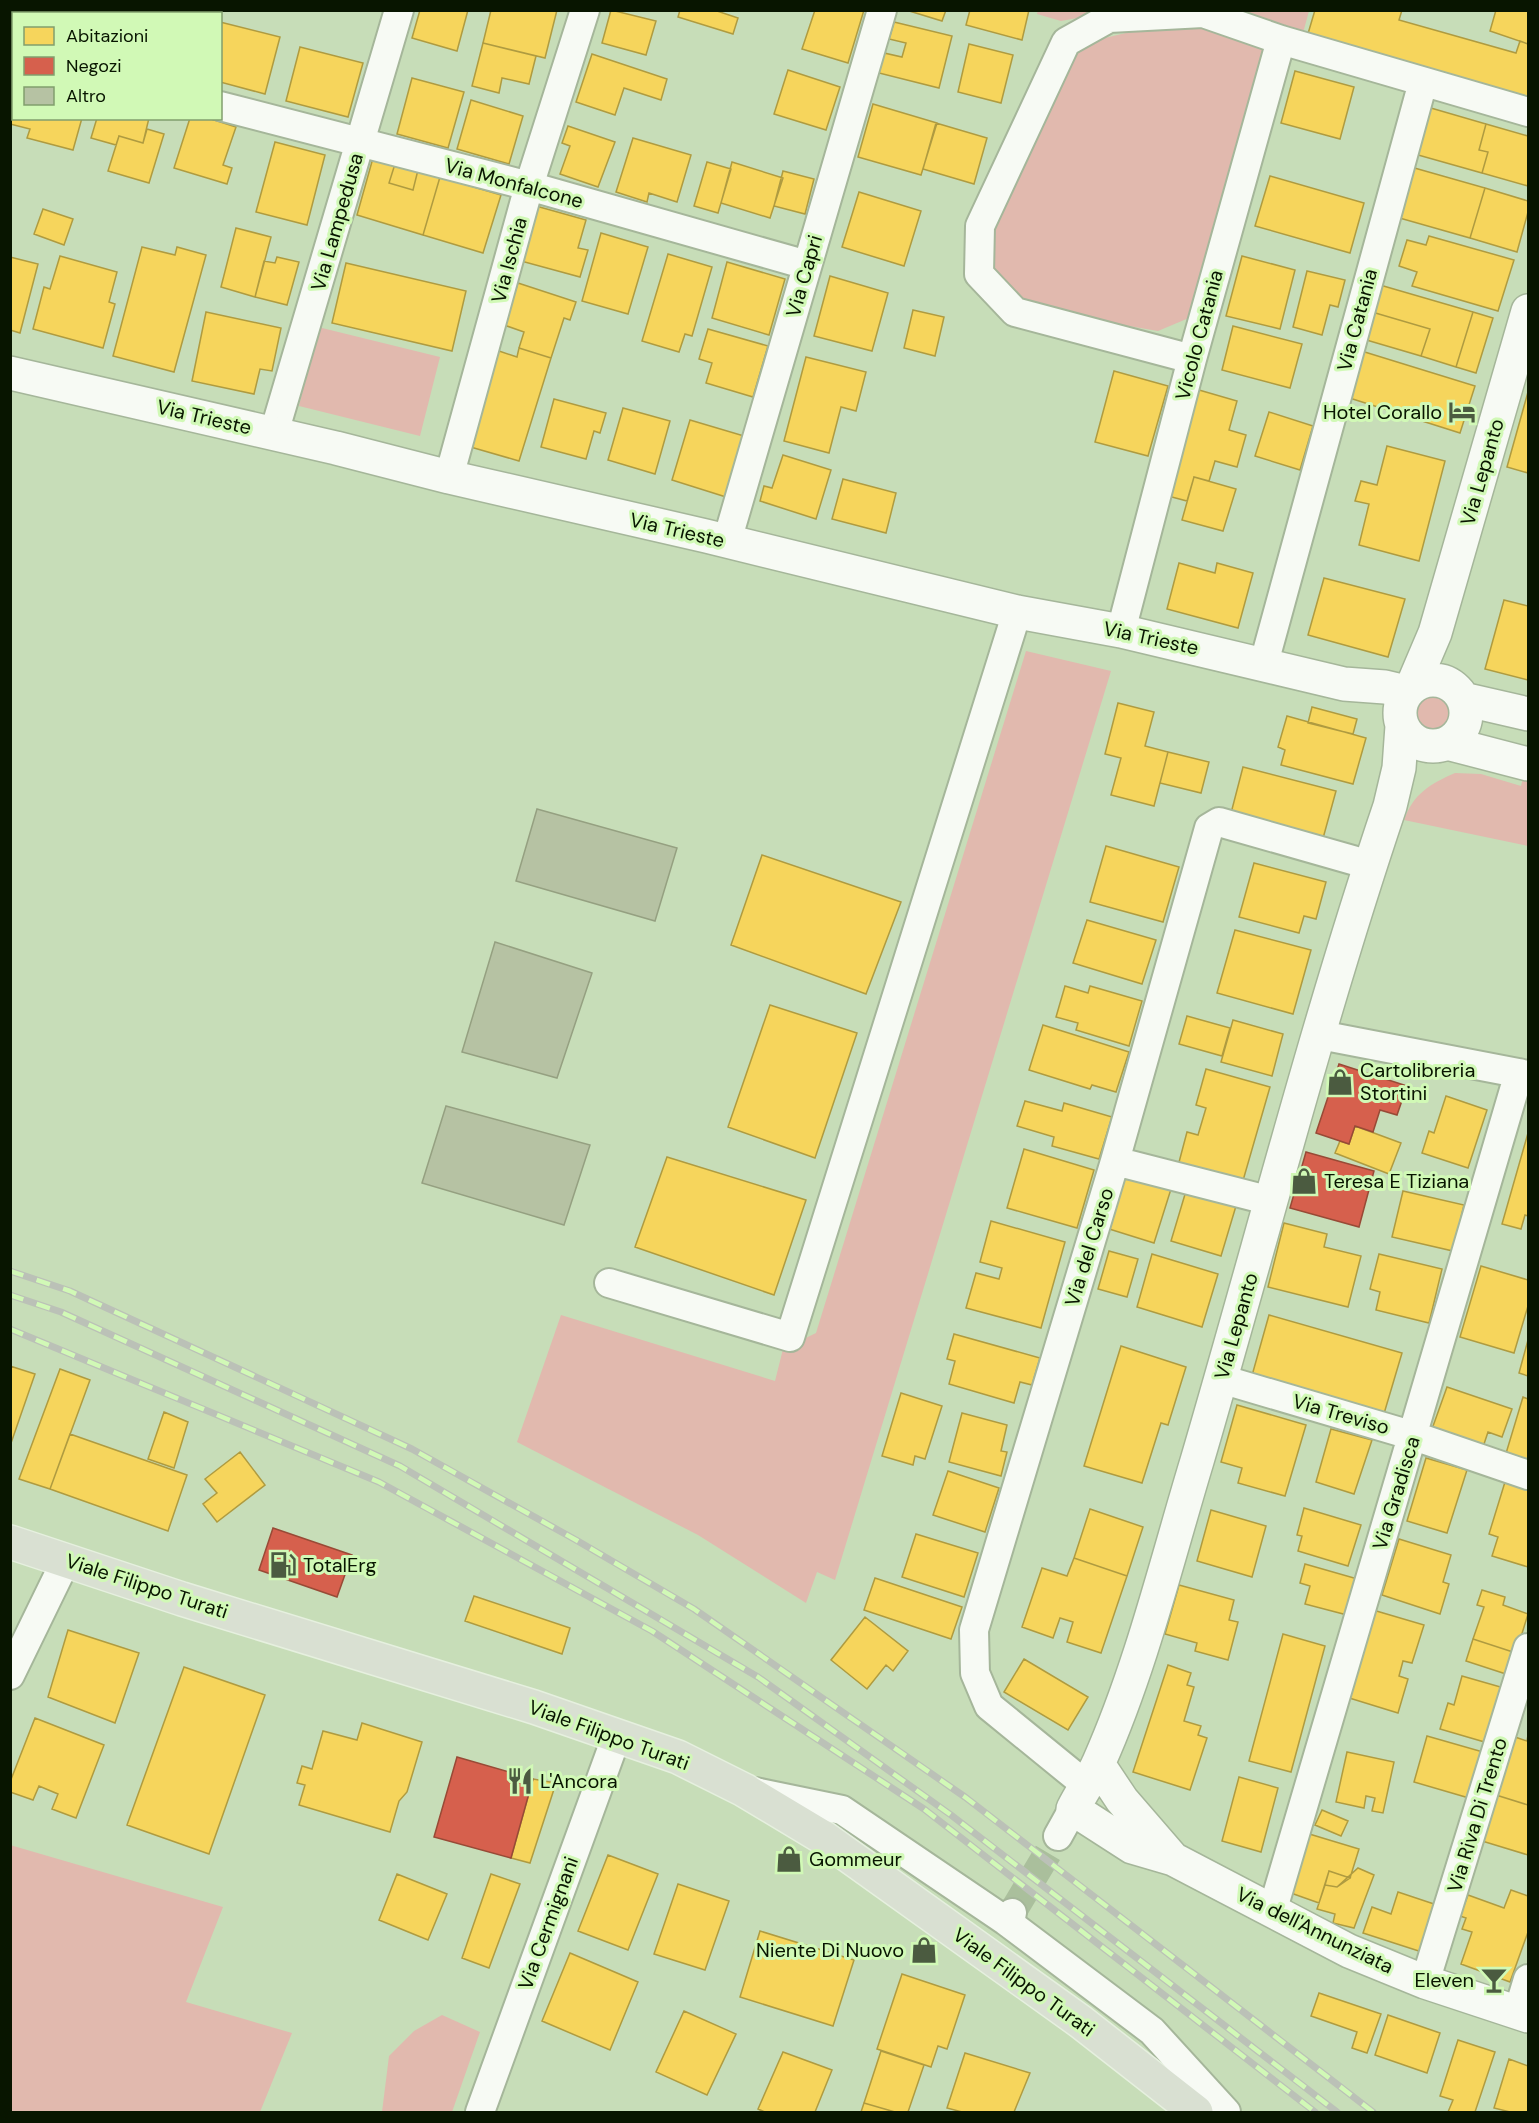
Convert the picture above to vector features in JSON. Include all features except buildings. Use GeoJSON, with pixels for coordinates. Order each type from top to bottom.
{"type":"FeatureCollection","features":[{"type":"Feature","properties":{"kind":"main road","name":"Viale Filippo Turati"},"geometry":{"type":"LineString","coordinates":[[10,1542],[617,1734],[678,1756],[744,1790],[833,1844],[1081,2022],[1196,2112]]}},
{"type":"Feature","properties":{"kind":"street","name":"Via Lampedusa"},"geometry":{"type":"LineString","coordinates":[[274,433],[399,10]]}},
{"type":"Feature","properties":{"kind":"street","name":"Via Ischia"},"geometry":{"type":"LineString","coordinates":[[449,477],[529,186],[585,10]]}},
{"type":"Feature","properties":{"kind":"street","name":"Via Capri"},"geometry":{"type":"LineString","coordinates":[[727,541],[882,10]]}},
{"type":"Feature","properties":{"kind":"street"},"geometry":{"type":"LineString","coordinates":[[1192,359],[1015,312],[980,274],[980,226],[1066,42],[1109,18],[1203,13],[1281,40],[1528,112]]}},
{"type":"Feature","properties":{"kind":"street","name":"Vicolo Catania"},"geometry":{"type":"LineString","coordinates":[[1121,631],[1192,359],[1281,40]]}},
{"type":"Feature","properties":{"kind":"street","name":"Via Catania"},"geometry":{"type":"LineString","coordinates":[[1264,663],[1423,82]]}},
{"type":"Feature","properties":{"kind":"street","name":"Via Monfalcone"},"geometry":{"type":"LineString","coordinates":[[222,106],[529,186],[807,265]]}},
{"type":"Feature","properties":{"kind":"street","name":"Via Lepanto"},"geometry":{"type":"LineString","coordinates":[[1079,1798],[1137,1658],[1221,1379],[1370,865],[1390,806],[1399,768],[1405,705],[1435,633],[1528,310]]}},
{"type":"Feature","properties":{"kind":"street","name":"Via Trieste"},"geometry":{"type":"LineString","coordinates":[[10,373],[274,433],[1017,612],[1121,631],[1264,663],[1344,684],[1382,708],[1405,705]]}},
{"type":"Feature","properties":{"kind":"street"},"geometry":{"type":"LineString","coordinates":[[609,1282],[790,1337],[1017,612]]}},
{"type":"Feature","properties":{"kind":"street"},"geometry":{"type":"LineString","coordinates":[[1435,633],[1466,719],[1456,737],[1440,744]]}},
{"type":"Feature","properties":{"kind":"street"},"geometry":{"type":"LineString","coordinates":[[1528,714],[1458,693],[1437,679],[1428,680],[1405,705],[1414,741],[1440,744],[1528,764]]}},
{"type":"Feature","properties":{"kind":"street","name":"Via Lepanto"},"geometry":{"type":"LineString","coordinates":[[1390,806],[1440,744]]}},
{"type":"Feature","properties":{"kind":"street","name":"Via del Carso"},"geometry":{"type":"LineString","coordinates":[[1079,1798],[989,1706],[975,1673],[974,1630],[1115,1161],[1209,828],[1219,822],[1370,865]]}},
{"type":"Feature","properties":{"kind":"street"},"geometry":{"type":"LineString","coordinates":[[1320,1035],[1524,1074]]}},
{"type":"Feature","properties":{"kind":"street","name":"Via Gradisca"},"geometry":{"type":"LineString","coordinates":[[1272,1912],[1524,1074]]}},
{"type":"Feature","properties":{"kind":"street"},"geometry":{"type":"LineString","coordinates":[[1115,1161],[1271,1201]]}},
{"type":"Feature","properties":{"kind":"street","name":"Via Treviso"},"geometry":{"type":"LineString","coordinates":[[1221,1379],[1414,1436],[1528,1475]]}},
{"type":"Feature","properties":{"kind":"street"},"geometry":{"type":"LineString","coordinates":[[10,1676],[66,1560]]}},
{"type":"Feature","properties":{"kind":"street","name":"Via Riva Di Trento"},"geometry":{"type":"LineString","coordinates":[[1425,1982],[1528,1648]]}},
{"type":"Feature","properties":{"kind":"street","name":"Via Cermignani"},"geometry":{"type":"LineString","coordinates":[[480,2112],[617,1734]]}},
{"type":"Feature","properties":{"kind":"street"},"geometry":{"type":"LineString","coordinates":[[744,1790],[842,1810],[1009,1917],[1152,2031],[1226,2112]]}},
{"type":"Feature","properties":{"kind":"street","name":"Via dell'Annunziata"},"geometry":{"type":"LineString","coordinates":[[1079,1798],[1132,1847],[1173,1859],[1348,1952],[1425,1982],[1523,2014]]}},
{"type":"Feature","properties":{"kind":"street","name":"Via dell'Annunziata"},"geometry":{"type":"LineString","coordinates":[[1079,1798],[1122,1800],[1173,1859]]}},
{"type":"Feature","properties":{"kind":"street"},"geometry":{"type":"LineString","coordinates":[[1523,2014],[1528,1979]]}},
{"type":"Feature","properties":{"kind":"shaded area"},"geometry":{"type":"Polygon","coordinates":[[[1038,10],[1116,11],[1061,21],[1037,14],[1038,10]]]}},
{"type":"Feature","properties":{"kind":"shaded area"},"geometry":{"type":"Polygon","coordinates":[[[1228,11],[1309,11],[1303,33],[1228,11]]]}},
{"type":"Feature","properties":{"kind":"shaded area"},"geometry":{"type":"Polygon","coordinates":[[[1168,23],[1223,26],[1264,45],[1196,315],[1158,331],[1088,319],[1024,304],[989,264],[988,237],[1071,46],[1168,23]]]}},
{"type":"Feature","properties":{"kind":"shaded area"},"geometry":{"type":"Polygon","coordinates":[[[318,327],[440,357],[420,436],[299,406],[318,327]]]}},
{"type":"Feature","properties":{"kind":"shaded area"},"geometry":{"type":"Polygon","coordinates":[[[1026,651],[1111,671],[835,1580],[817,1572],[806,1603],[698,1535],[517,1442],[561,1315],[775,1381],[783,1349],[816,1333],[1026,651]]]}},
{"type":"Feature","properties":{"kind":"shaded area"},"geometry":{"type":"Polygon","coordinates":[[[1435,693],[1448,699],[1454,712],[1448,725],[1435,731],[1422,725],[1416,712],[1422,699],[1435,693]]]}},
{"type":"Feature","properties":{"kind":"shaded area"},"geometry":{"type":"Polygon","coordinates":[[[1455,773],[1481,774],[1521,786],[1524,774],[1528,776],[1528,846],[1404,820],[1412,803],[1424,791],[1455,773]]]}},
{"type":"Feature","properties":{"kind":"shaded area"},"geometry":{"type":"Polygon","coordinates":[[[10,1845],[223,1907],[186,2002],[292,2033],[260,2112],[11,2112],[10,1845]]]}},
{"type":"Feature","properties":{"kind":"shaded area"},"geometry":{"type":"Polygon","coordinates":[[[442,2015],[480,2032],[452,2112],[382,2112],[389,2056],[414,2031],[442,2015]]]}},
{"type":"Feature","properties":{"kind":"tunnel"},"geometry":{"type":"LineString","coordinates":[[1012,1913],[1058,1836]]}},
{"type":"Feature","properties":{"kind":"railway"},"geometry":{"type":"LineString","coordinates":[[10,1271],[70,1291],[412,1449],[694,1609],[965,1797],[1373,2112]]}},
{"type":"Feature","properties":{"kind":"railway"},"geometry":{"type":"LineString","coordinates":[[10,1295],[61,1312],[400,1466],[758,1677],[951,1815],[1337,2112]]}},
{"type":"Feature","properties":{"kind":"railway"},"geometry":{"type":"LineString","coordinates":[[10,1329],[379,1482],[652,1631],[924,1809],[1315,2112]]}},
{"type":"Feature","properties":{"kind":"place","name":"Hotel Corallo"},"geometry":{"type":"Point","coordinates":[1462,412]}},
{"type":"Feature","properties":{"kind":"place","name":"Cartolibreria Stortini"},"geometry":{"type":"Point","coordinates":[1340,1082]}},
{"type":"Feature","properties":{"kind":"place","name":"Teresa E Tiziana"},"geometry":{"type":"Point","coordinates":[1304,1181]}},
{"type":"Feature","properties":{"kind":"place","name":"TotalErg"},"geometry":{"type":"Point","coordinates":[283,1565]}},
{"type":"Feature","properties":{"kind":"place","name":"L'Ancora"},"geometry":{"type":"Point","coordinates":[520,1781]}},
{"type":"Feature","properties":{"kind":"place","name":"Gommeur"},"geometry":{"type":"Point","coordinates":[789,1859]}},
{"type":"Feature","properties":{"kind":"place","name":"Niente Di Nuovo"},"geometry":{"type":"Point","coordinates":[924,1950]}},
{"type":"Feature","properties":{"kind":"place","name":"Eleven"},"geometry":{"type":"Point","coordinates":[1494,1980]}}]}
